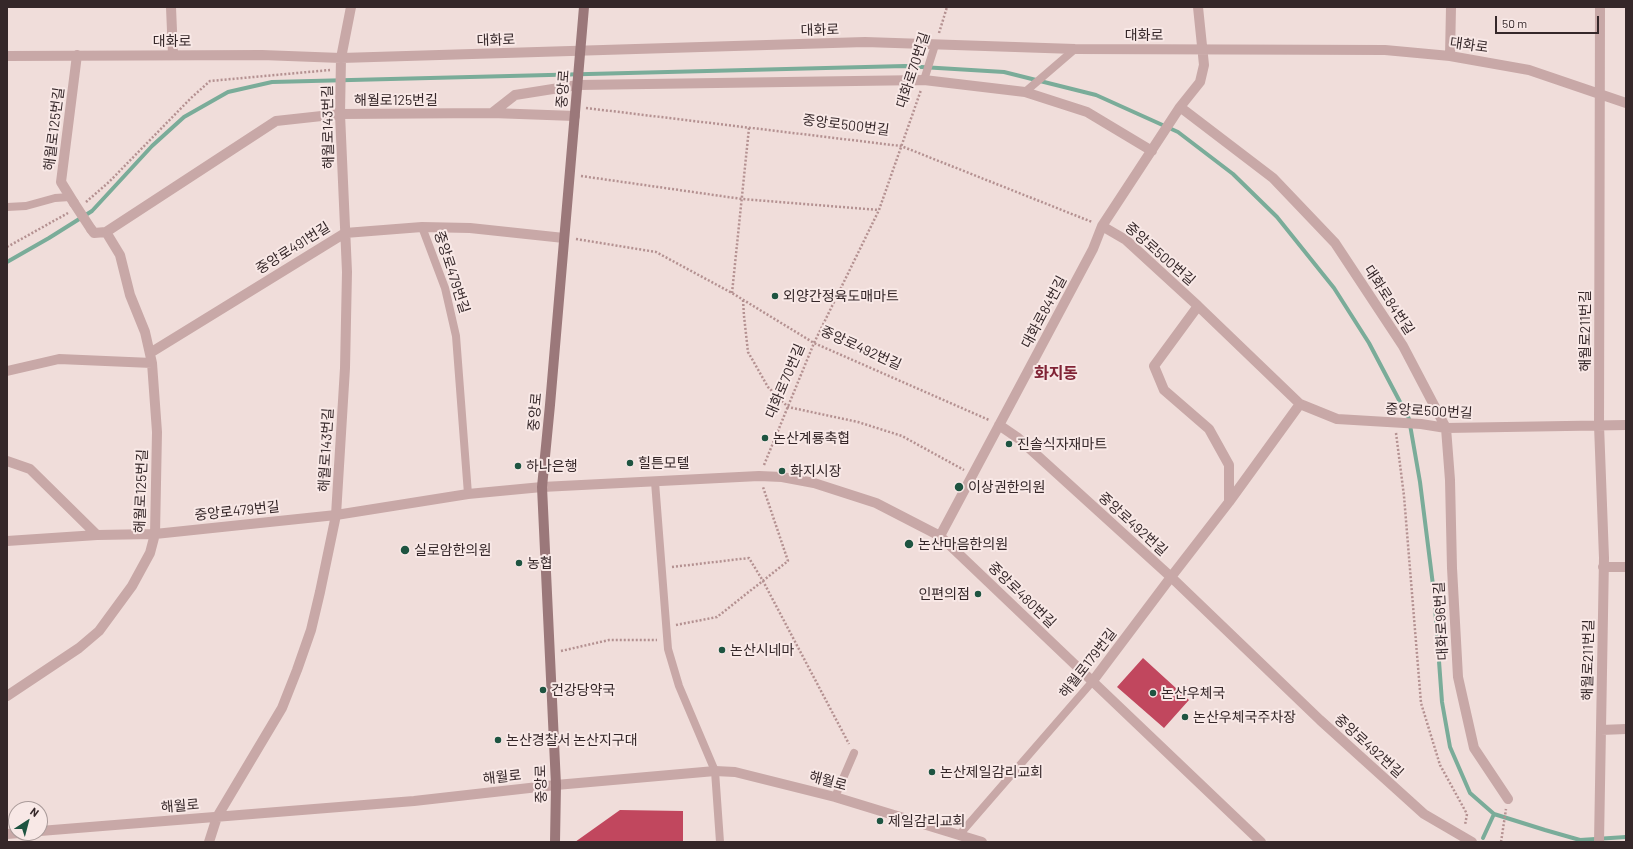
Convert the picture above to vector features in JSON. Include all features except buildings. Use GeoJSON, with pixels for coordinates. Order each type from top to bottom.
{"type":"FeatureCollection","features":[{"type":"Feature","properties":{"kind":"main road","name":"중앙로"},"geometry":{"type":"LineString","coordinates":[[554,842],[556,785],[542,488],[584,7]]}},
{"type":"Feature","properties":{"kind":"street"},"geometry":{"type":"LineString","coordinates":[[171,7],[173,56]]}},
{"type":"Feature","properties":{"kind":"street","name":"해월로143번길"},"geometry":{"type":"LineString","coordinates":[[209,842],[217,817],[282,708],[297,670],[311,630],[336,514],[345,368],[347,272],[340,90],[341,66],[351,7]]}},
{"type":"Feature","properties":{"kind":"street","name":"대화로84번길"},"geometry":{"type":"LineString","coordinates":[[940,536],[1093,249],[1102,226],[1180,107],[1200,82],[1204,65],[1201,49],[1198,7]]}},
{"type":"Feature","properties":{"kind":"street"},"geometry":{"type":"LineString","coordinates":[[1450,56],[1451,7]]}},
{"type":"Feature","properties":{"kind":"street","name":"해월로211번길"},"geometry":{"type":"LineString","coordinates":[[1599,842],[1604,567],[1599,425],[1600,7]]}},
{"type":"Feature","properties":{"kind":"street","name":"대화로"},"geometry":{"type":"LineString","coordinates":[[7,56],[262,55],[341,66],[580,51],[865,42],[1075,49],[1385,50],[1450,56],[1529,70],[1626,103]]}},
{"type":"Feature","properties":{"kind":"street","name":"해월로125번길"},"geometry":{"type":"LineString","coordinates":[[77,55],[61,182],[94,233],[106,232],[276,122],[340,114],[492,114],[576,112]]}},
{"type":"Feature","properties":{"kind":"street"},"geometry":{"type":"LineString","coordinates":[[492,114],[515,95],[578,86],[924,80],[1025,92],[1087,112],[1152,151]]}},
{"type":"Feature","properties":{"kind":"street","name":"대화로84번길"},"geometry":{"type":"LineString","coordinates":[[1180,107],[1273,178],[1335,244],[1403,346],[1446,428]]}},
{"type":"Feature","properties":{"kind":"street","name":"중앙로491번길"},"geometry":{"type":"LineString","coordinates":[[150,352],[345,233],[422,226],[470,228],[564,238]]}},
{"type":"Feature","properties":{"kind":"street","name":"중앙로500번길"},"geometry":{"type":"LineString","coordinates":[[1102,226],[1126,240],[1198,306],[1300,404],[1337,420],[1395,422],[1446,428],[1626,425]]}},
{"type":"Feature","properties":{"kind":"street","name":"해월로125번길"},"geometry":{"type":"LineString","coordinates":[[7,696],[79,648],[99,631],[132,586],[150,553],[155,534],[157,432],[152,363],[145,332],[130,295],[120,255],[106,232]]}},
{"type":"Feature","properties":{"kind":"street"},"geometry":{"type":"LineString","coordinates":[[1198,306],[1154,366],[1164,390],[1209,429],[1229,465],[1229,502]]}},
{"type":"Feature","properties":{"kind":"street"},"geometry":{"type":"LineString","coordinates":[[7,371],[59,359],[152,363]]}},
{"type":"Feature","properties":{"kind":"street","name":"해월로179번길"},"geometry":{"type":"LineString","coordinates":[[1092,682],[1229,502],[1300,404]]}},
{"type":"Feature","properties":{"kind":"street","name":"중앙로492번길"},"geometry":{"type":"LineString","coordinates":[[999,424],[1018,438],[1171,577],[1320,720],[1424,814],[1467,839]]}},
{"type":"Feature","properties":{"kind":"street","name":"대화로96번길"},"geometry":{"type":"LineString","coordinates":[[1446,428],[1450,480],[1452,568],[1458,677],[1474,748],[1508,799]]}},
{"type":"Feature","properties":{"kind":"street"},"geometry":{"type":"LineString","coordinates":[[7,461],[30,469],[97,535]]}},
{"type":"Feature","properties":{"kind":"street","name":"중앙로480번길"},"geometry":{"type":"LineString","coordinates":[[542,488],[759,476],[782,477],[814,483],[876,503],[940,536],[1261,842]]}},
{"type":"Feature","properties":{"kind":"street","name":"중앙로479번길"},"geometry":{"type":"LineString","coordinates":[[7,541],[97,535],[155,534],[336,514],[468,494],[542,488]]}},
{"type":"Feature","properties":{"kind":"street"},"geometry":{"type":"LineString","coordinates":[[1604,567],[1626,567]]}},
{"type":"Feature","properties":{"kind":"street"},"geometry":{"type":"LineString","coordinates":[[1601,730],[1626,729]]}},
{"type":"Feature","properties":{"kind":"street","name":"해월로"},"geometry":{"type":"LineString","coordinates":[[48,830],[414,801],[556,785],[715,771],[735,772],[835,797],[959,838],[982,842]]}},
{"type":"Feature","properties":{"kind":"lane","name":"대화로70번길"},"geometry":{"type":"LineString","coordinates":[[924,80],[935,45]]}},
{"type":"Feature","properties":{"kind":"lane"},"geometry":{"type":"LineString","coordinates":[[1025,92],[1075,49]]}},
{"type":"Feature","properties":{"kind":"lane"},"geometry":{"type":"LineString","coordinates":[[7,206],[26,206],[55,198],[75,203]]}},
{"type":"Feature","properties":{"kind":"lane","name":"중앙로479번길"},"geometry":{"type":"LineString","coordinates":[[422,226],[445,288],[456,336],[468,494]]}},
{"type":"Feature","properties":{"kind":"lane"},"geometry":{"type":"LineString","coordinates":[[655,482],[668,649],[678,686],[715,771],[720,842]]}},
{"type":"Feature","properties":{"kind":"lane","name":"해월로179번길"},"geometry":{"type":"LineString","coordinates":[[959,838],[1092,682]]}},
{"type":"Feature","properties":{"kind":"lane"},"geometry":{"type":"LineString","coordinates":[[835,797],[854,753]]}},
{"type":"Feature","properties":{"kind":"path","name":"대화로70번길"},"geometry":{"type":"LineString","coordinates":[[935,45],[947,7]]}},
{"type":"Feature","properties":{"kind":"path"},"geometry":{"type":"LineString","coordinates":[[7,247],[75,203],[88,201],[109,182],[191,98],[210,81],[328,71],[341,66]]}},
{"type":"Feature","properties":{"kind":"path","name":"대화로70번길"},"geometry":{"type":"LineString","coordinates":[[759,476],[814,343],[879,210],[924,80]]}},
{"type":"Feature","properties":{"kind":"path","name":"중앙로500번길"},"geometry":{"type":"LineString","coordinates":[[576,112],[749,128],[901,146],[1102,226]]}},
{"type":"Feature","properties":{"kind":"path"},"geometry":{"type":"LineString","coordinates":[[732,293],[749,128]]}},
{"type":"Feature","properties":{"kind":"path"},"geometry":{"type":"LineString","coordinates":[[570,174],[742,199],[879,210]]}},
{"type":"Feature","properties":{"kind":"path","name":"중앙로492번길"},"geometry":{"type":"LineString","coordinates":[[564,238],[656,252],[732,293],[814,343],[999,424]]}},
{"type":"Feature","properties":{"kind":"path"},"geometry":{"type":"LineString","coordinates":[[743,300],[748,352],[768,387],[788,407],[858,422],[902,436],[972,474]]}},
{"type":"Feature","properties":{"kind":"path"},"geometry":{"type":"LineString","coordinates":[[1395,422],[1404,496],[1421,703],[1440,764],[1467,814],[1467,839]]}},
{"type":"Feature","properties":{"kind":"path"},"geometry":{"type":"LineString","coordinates":[[666,627],[717,617],[788,561],[759,476]]}},
{"type":"Feature","properties":{"kind":"path"},"geometry":{"type":"LineString","coordinates":[[662,569],[749,558],[763,581],[854,753]]}},
{"type":"Feature","properties":{"kind":"path"},"geometry":{"type":"LineString","coordinates":[[550,654],[609,640],[668,640]]}},
{"type":"Feature","properties":{"kind":"path"},"geometry":{"type":"LineString","coordinates":[[1501,842],[1508,799]]}},
{"type":"Feature","properties":{"kind":"waterway"},"geometry":{"type":"LineString","coordinates":[[7,262],[92,211],[152,146],[184,117],[228,92],[272,82],[905,66],[1004,72],[1096,95],[1178,132],[1233,174],[1277,217],[1334,288],[1369,343],[1409,419],[1420,482],[1434,593],[1442,702],[1450,747],[1470,793],[1494,814],[1580,840],[1626,837]]}},
{"type":"Feature","properties":{"kind":"waterway"},"geometry":{"type":"LineString","coordinates":[[1483,838],[1494,814]]}},
{"type":"Feature","properties":{"kind":"place","name":"외양간정육도매마트"},"geometry":{"type":"Point","coordinates":[775,296]}},
{"type":"Feature","properties":{"kind":"place","name":"논산계룡축협"},"geometry":{"type":"Point","coordinates":[765,438]}},
{"type":"Feature","properties":{"kind":"place","name":"진솔식자재마트"},"geometry":{"type":"Point","coordinates":[1009,444]}},
{"type":"Feature","properties":{"kind":"place","name":"힐튼모텔"},"geometry":{"type":"Point","coordinates":[630,463]}},
{"type":"Feature","properties":{"kind":"place","name":"하나은행"},"geometry":{"type":"Point","coordinates":[518,466]}},
{"type":"Feature","properties":{"kind":"place","name":"화지시장"},"geometry":{"type":"Point","coordinates":[782,471]}},
{"type":"Feature","properties":{"kind":"place","name":"이상권한의원"},"geometry":{"type":"Point","coordinates":[959,487]}},
{"type":"Feature","properties":{"kind":"place","name":"논산마음한의원"},"geometry":{"type":"Point","coordinates":[909,544]}},
{"type":"Feature","properties":{"kind":"place","name":"실로암한의원"},"geometry":{"type":"Point","coordinates":[405,550]}},
{"type":"Feature","properties":{"kind":"place","name":"농협"},"geometry":{"type":"Point","coordinates":[519,563]}},
{"type":"Feature","properties":{"kind":"place","name":"인편의점"},"geometry":{"type":"Point","coordinates":[978,594]}},
{"type":"Feature","properties":{"kind":"place","name":"논산시네마"},"geometry":{"type":"Point","coordinates":[722,650]}},
{"type":"Feature","properties":{"kind":"place","name":"건강당약국"},"geometry":{"type":"Point","coordinates":[543,690]}},
{"type":"Feature","properties":{"kind":"place","name":"논산우체국"},"geometry":{"type":"Point","coordinates":[1153,693]}},
{"type":"Feature","properties":{"kind":"place","name":"논산우체국주차장"},"geometry":{"type":"Point","coordinates":[1185,717]}},
{"type":"Feature","properties":{"kind":"place","name":"논산경찰서 논산지구대"},"geometry":{"type":"Point","coordinates":[498,740]}},
{"type":"Feature","properties":{"kind":"place","name":"논산제일감리교회"},"geometry":{"type":"Point","coordinates":[932,772]}},
{"type":"Feature","properties":{"kind":"place","name":"제일감리교회"},"geometry":{"type":"Point","coordinates":[880,821]}},
{"type":"Feature","properties":{"kind":"district","name":"화지동"},"geometry":{"type":"Point","coordinates":[1056,374]}}]}
